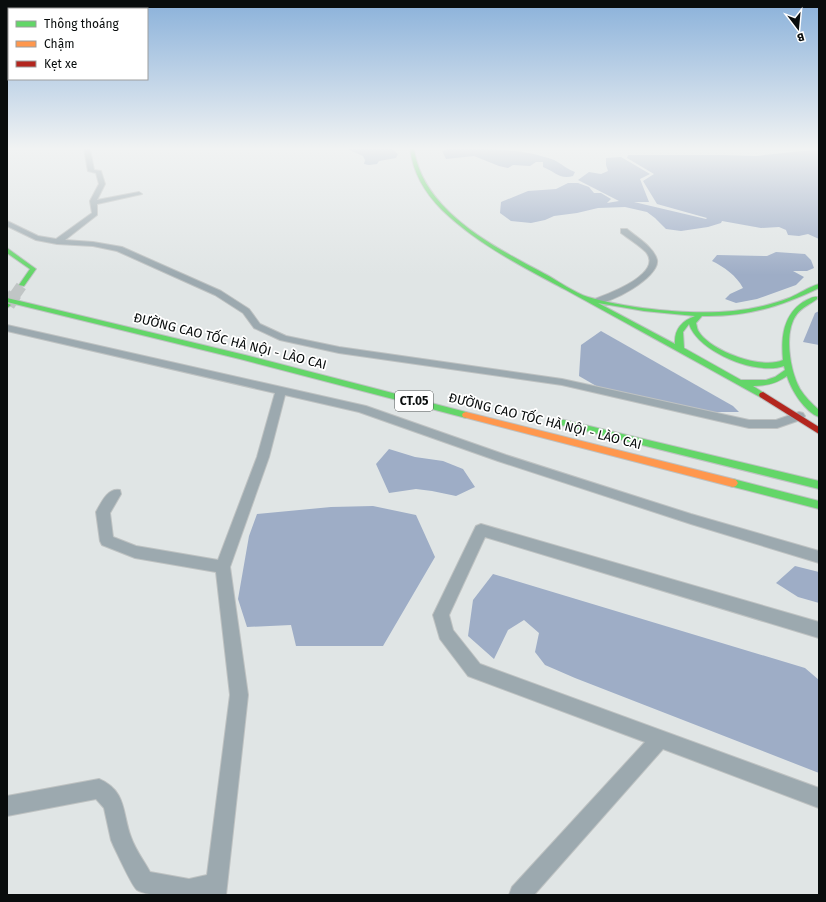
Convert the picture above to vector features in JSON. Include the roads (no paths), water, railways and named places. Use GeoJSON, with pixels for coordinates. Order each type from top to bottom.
{"type":"FeatureCollection","features":[{"type":"Feature","properties":{"kind":"main road"},"geometry":{"type":"LineString","coordinates":[[429,191],[451,215],[478,236],[585,298],[740,382],[799,416],[819,431]]}},
{"type":"Feature","properties":{"kind":"main road"},"geometry":{"type":"LineString","coordinates":[[7,250],[33,269],[20,290]]}},
{"type":"Feature","properties":{"kind":"main road"},"geometry":{"type":"LineString","coordinates":[[585,298],[651,311],[710,315],[763,309],[799,298],[819,286]]}},
{"type":"Feature","properties":{"kind":"main road"},"geometry":{"type":"LineString","coordinates":[[819,296],[793,314],[787,333],[789,370],[795,388],[809,406],[819,414]]}},
{"type":"Feature","properties":{"kind":"main road","name":"ĐƯỜNG CAO TỐC HÀ NỘI - LÀO CAI"},"geometry":{"type":"LineString","coordinates":[[7,300],[242,357],[819,505]]}},
{"type":"Feature","properties":{"kind":"main road"},"geometry":{"type":"LineString","coordinates":[[680,349],[677,340],[680,328],[686,321],[710,315]]}},
{"type":"Feature","properties":{"kind":"main road"},"geometry":{"type":"LineString","coordinates":[[697,318],[692,323],[692,327],[696,334],[703,340],[738,359],[752,364],[767,366],[775,366],[788,360]]}},
{"type":"Feature","properties":{"kind":"main road"},"geometry":{"type":"LineString","coordinates":[[740,382],[756,384],[778,380],[784,377],[789,370]]}},
{"type":"Feature","properties":{"kind":"main road"},"geometry":{"type":"LineString","coordinates":[[799,416],[819,422]]}},
{"type":"Feature","properties":{"kind":"main road","name":"ĐƯỜNG CAO TỐC HÀ NỘI - LÀO CAI"},"geometry":{"type":"LineString","coordinates":[[548,420],[815,484]]}},
{"type":"Feature","properties":{"kind":"street"},"geometry":{"type":"LineString","coordinates":[[56,242],[95,214],[93,203],[99,191]]}},
{"type":"Feature","properties":{"kind":"street"},"geometry":{"type":"LineString","coordinates":[[93,203],[139,194]]}},
{"type":"Feature","properties":{"kind":"street"},"geometry":{"type":"LineString","coordinates":[[7,223],[36,238],[56,242],[93,244],[118,250],[218,293],[246,311],[257,326],[283,338],[339,350],[562,382],[749,424],[777,424],[799,416]]}},
{"type":"Feature","properties":{"kind":"street"},"geometry":{"type":"LineString","coordinates":[[598,301],[641,280],[650,272],[654,263],[654,256],[624,231]]}},
{"type":"Feature","properties":{"kind":"street"},"geometry":{"type":"LineString","coordinates":[[7,328],[362,409],[502,458],[691,519],[819,557]]}},
{"type":"Feature","properties":{"kind":"street"},"geometry":{"type":"LineString","coordinates":[[7,806],[99,789],[113,803],[121,840],[144,882],[189,890],[216,889],[239,695],[223,567],[263,457],[281,390]]}},
{"type":"Feature","properties":{"kind":"street"},"geometry":{"type":"LineString","coordinates":[[115,494],[103,512],[107,541],[135,552],[223,567]]}},
{"type":"Feature","properties":{"kind":"street"},"geometry":{"type":"LineString","coordinates":[[819,630],[481,530],[441,615],[446,634],[474,670],[819,798]]}},
{"type":"Feature","properties":{"kind":"street"},"geometry":{"type":"LineString","coordinates":[[520,895],[660,739]]}},
{"type":"Feature","properties":{"kind":"water"},"geometry":{"type":"Polygon","coordinates":[[[528,191],[592,191],[594,193],[601,193],[611,199],[607,203],[619,201],[600,191],[645,191],[649,202],[634,202],[707,218],[657,204],[649,191],[819,191],[819,239],[808,234],[799,236],[788,235],[786,230],[779,227],[761,228],[722,221],[721,223],[708,227],[681,231],[666,229],[647,212],[625,207],[598,208],[554,216],[545,220],[531,223],[511,221],[500,213],[501,202],[528,191]]]}},
{"type":"Feature","properties":{"kind":"water"},"geometry":{"type":"Polygon","coordinates":[[[776,252],[805,254],[811,260],[814,268],[807,271],[793,271],[804,277],[796,285],[757,299],[736,303],[725,299],[730,294],[743,288],[737,279],[729,272],[712,261],[717,255],[767,256],[776,252]]]}},
{"type":"Feature","properties":{"kind":"water"},"geometry":{"type":"Polygon","coordinates":[[[819,311],[819,345],[803,342],[815,313],[819,311]]]}},
{"type":"Feature","properties":{"kind":"water"},"geometry":{"type":"Polygon","coordinates":[[[601,331],[733,406],[739,412],[711,412],[598,387],[579,376],[581,345],[601,331]]]}},
{"type":"Feature","properties":{"kind":"water"},"geometry":{"type":"Polygon","coordinates":[[[389,449],[415,457],[443,461],[463,469],[475,487],[456,496],[416,489],[389,493],[376,464],[389,449]]]}},
{"type":"Feature","properties":{"kind":"water"},"geometry":{"type":"Polygon","coordinates":[[[373,506],[416,515],[435,557],[383,646],[296,646],[291,625],[247,627],[238,599],[249,536],[257,514],[331,507],[373,506]]]}},
{"type":"Feature","properties":{"kind":"water"},"geometry":{"type":"Polygon","coordinates":[[[795,566],[819,572],[819,603],[798,597],[776,583],[795,566]]]}},
{"type":"Feature","properties":{"kind":"water"},"geometry":{"type":"Polygon","coordinates":[[[493,574],[805,668],[819,680],[819,773],[545,665],[535,652],[539,633],[524,620],[508,630],[494,659],[468,636],[473,600],[493,574]]]}},
{"type":"Feature","properties":{"kind":"tunnel"},"geometry":{"type":"LineString","coordinates":[[15,295],[22,285]]}},
{"type":"Feature","properties":{"kind":"tunnel"},"geometry":{"type":"LineString","coordinates":[[8,305],[15,294]]}}]}
